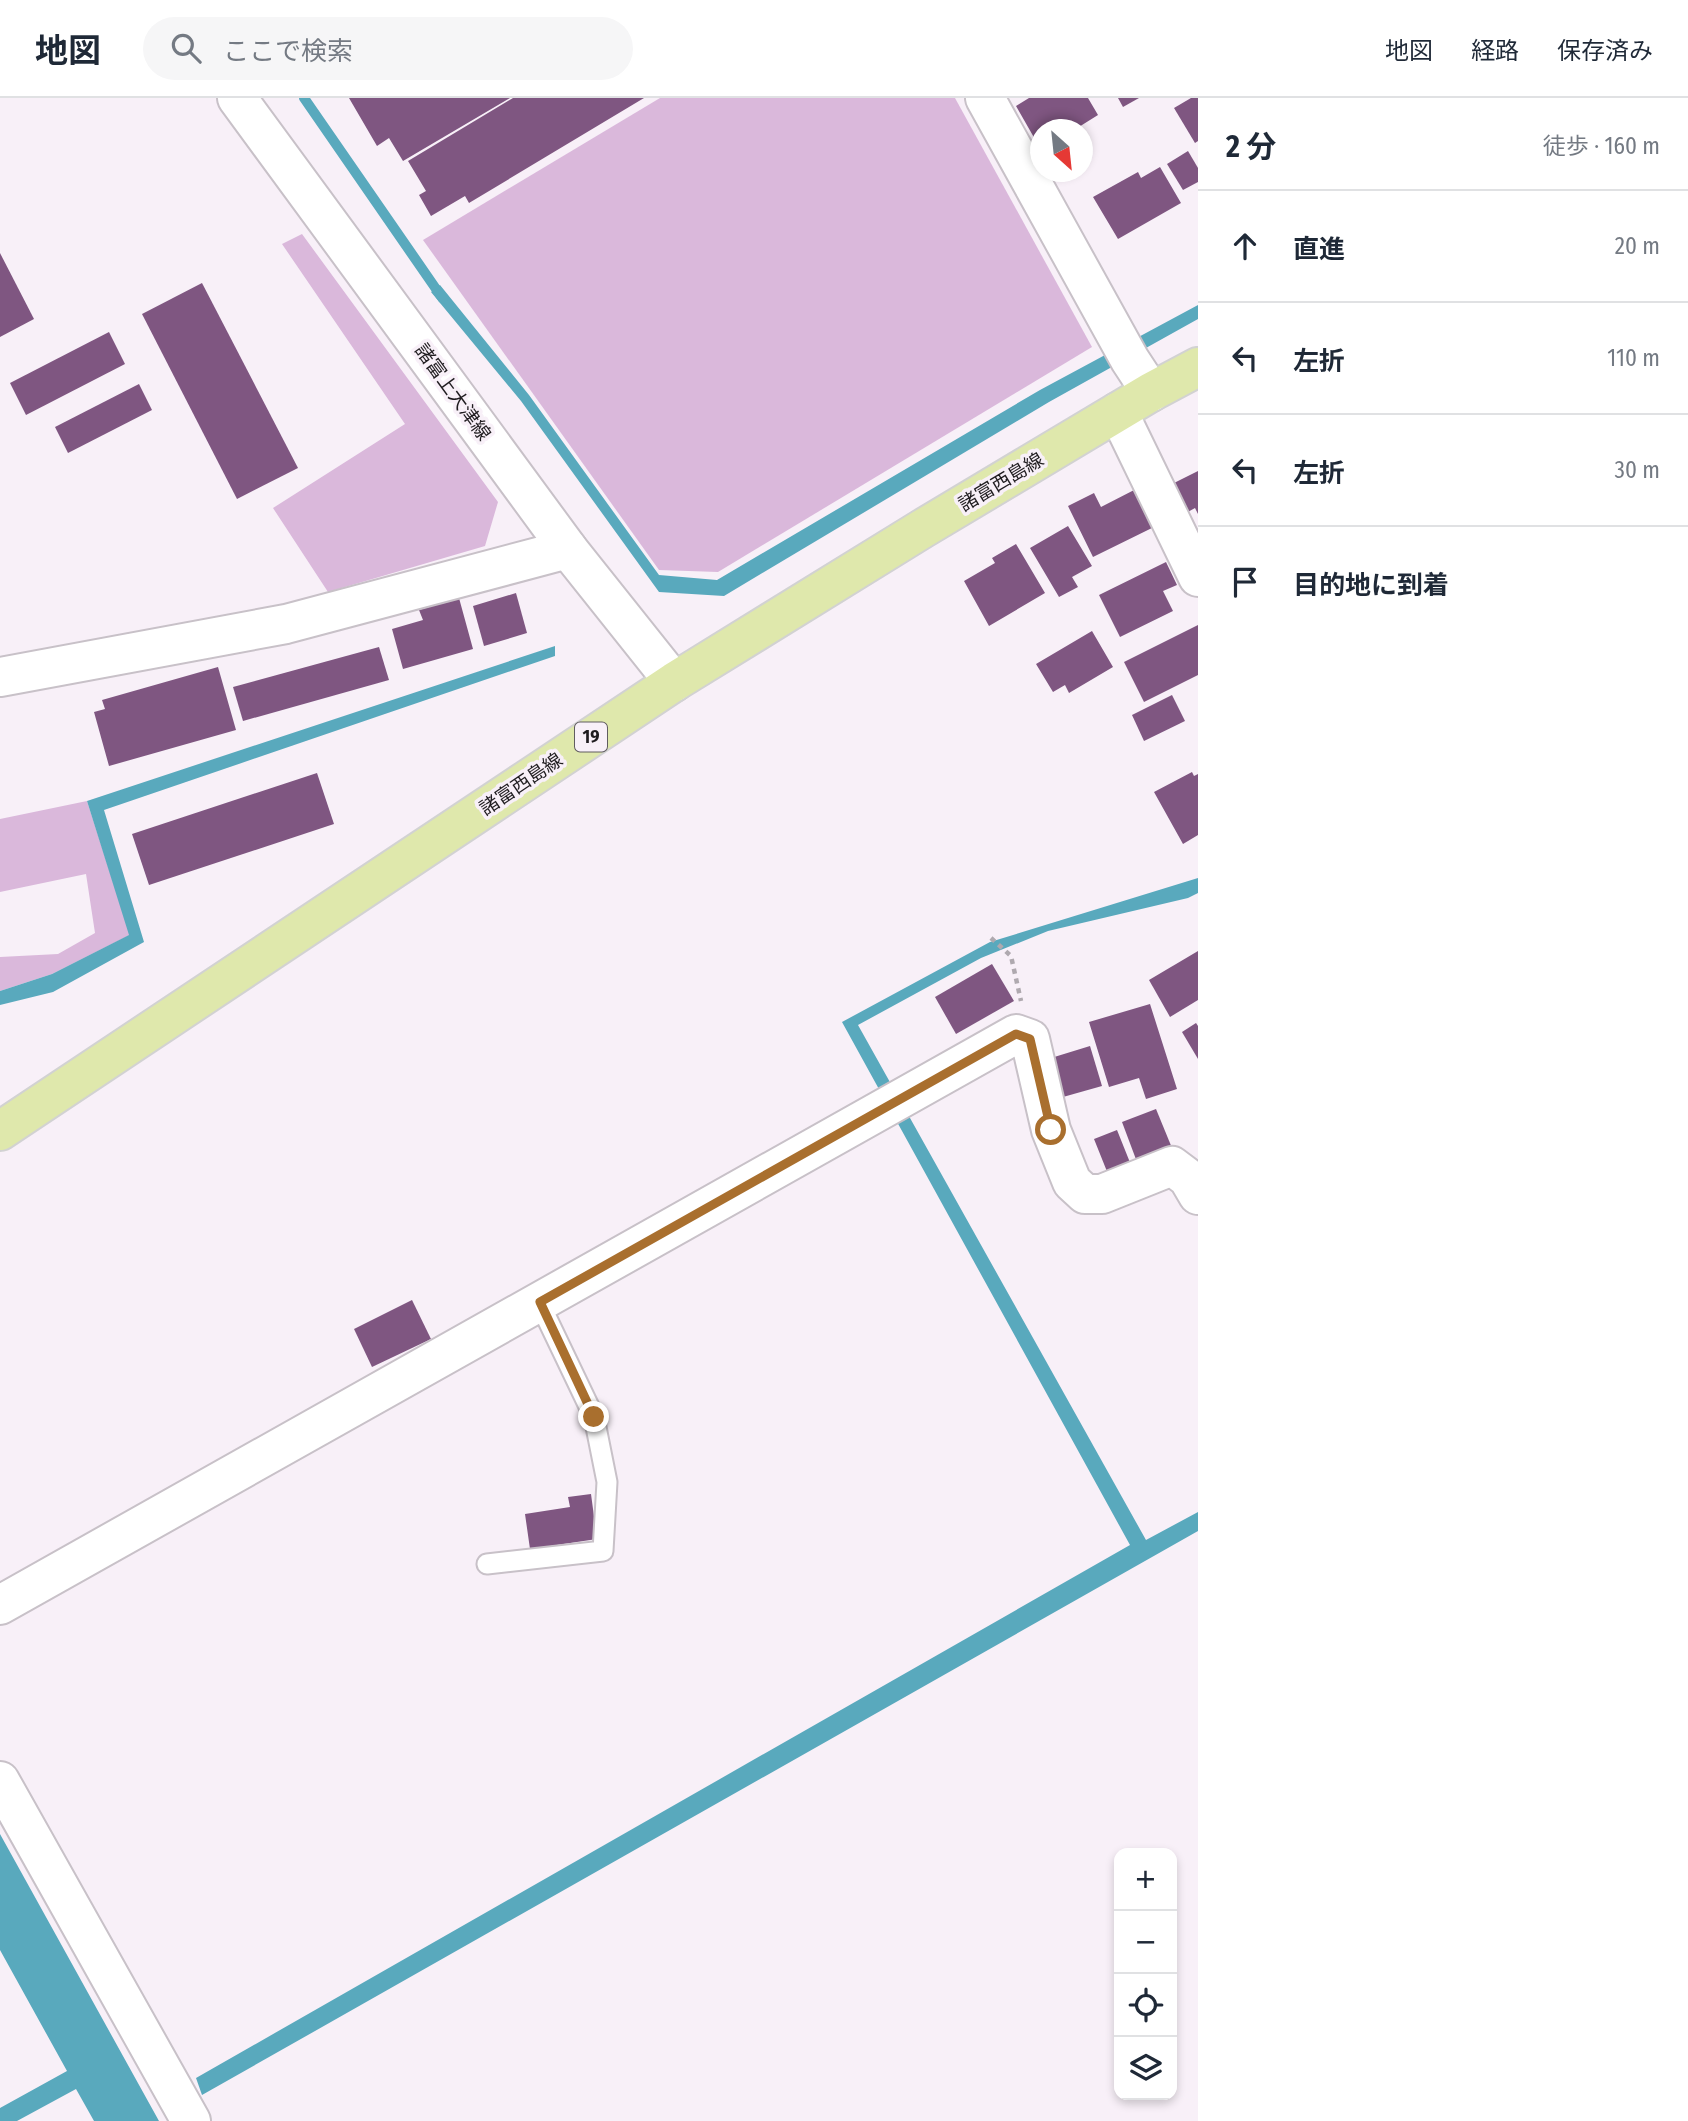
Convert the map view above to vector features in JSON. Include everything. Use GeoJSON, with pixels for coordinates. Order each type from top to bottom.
{"type":"FeatureCollection","features":[{"type":"Feature","properties":{"kind":"main road","name":"諸富西島線"},"geometry":{"type":"LineString","coordinates":[[0,1132],[674,682],[922,529],[1151,392],[1198,367]]}},
{"type":"Feature","properties":{"kind":"street","name":"諸富上大津線"},"geometry":{"type":"LineString","coordinates":[[237,98],[568,549],[674,682]]}},
{"type":"Feature","properties":{"kind":"street"},"geometry":{"type":"LineString","coordinates":[[985,98],[1124,349],[1151,392]]}},
{"type":"Feature","properties":{"kind":"street"},"geometry":{"type":"LineString","coordinates":[[1118,412],[1198,577]]}},
{"type":"Feature","properties":{"kind":"street"},"geometry":{"type":"LineString","coordinates":[[0,677],[286,624],[568,549]]}},
{"type":"Feature","properties":{"kind":"street"},"geometry":{"type":"LineString","coordinates":[[0,1605],[1016,1034],[1030,1039],[1051,1130],[1072,1182],[1085,1194],[1102,1194],[1172,1166],[1188,1178],[1198,1195]]}},
{"type":"Feature","properties":{"kind":"street"},"geometry":{"type":"LineString","coordinates":[[0,1781],[191,2121]]}},
{"type":"Feature","properties":{"kind":"lane"},"geometry":{"type":"LineString","coordinates":[[486,1564],[603,1552],[607,1482],[594,1417],[540,1302]]}},
{"type":"Feature","properties":{"kind":"path"},"geometry":{"type":"LineString","coordinates":[[991,938],[1011,956]]}},
{"type":"Feature","properties":{"kind":"shaded area"},"geometry":{"type":"Polygon","coordinates":[[[660,98],[955,98],[1092,347],[718,572],[659,570],[423,240],[660,98]]]}},
{"type":"Feature","properties":{"kind":"shaded area"},"geometry":{"type":"Polygon","coordinates":[[[302,234],[498,502],[485,546],[328,592],[273,508],[405,424],[282,244],[302,234]]]}},
{"type":"Feature","properties":{"kind":"shaded area"},"geometry":{"type":"Polygon","coordinates":[[[87,801],[130,935],[52,974],[0,991],[0,957],[58,954],[95,933],[86,874],[0,892],[0,819],[87,801]]]}},
{"type":"Feature","properties":{"kind":"water"},"geometry":{"type":"Polygon","coordinates":[[[440,285],[529,395],[659,575],[717,580],[1040,390],[1198,305],[1198,319],[1049,402],[724,596],[659,592],[521,401],[431,292],[440,285]]]}},
{"type":"Feature","properties":{"kind":"water"},"geometry":{"type":"Polygon","coordinates":[[[555,646],[555,656],[104,810],[144,942],[53,992],[0,1005],[0,991],[52,974],[129,935],[87,801],[555,646]]]}},
{"type":"Feature","properties":{"kind":"water"},"geometry":{"type":"Polygon","coordinates":[[[1198,878],[1198,893],[1188,898],[1048,931],[981,958],[858,1025],[1146,1540],[1198,1512],[1198,1531],[202,2095],[196,2078],[1130,1545],[842,1022],[990,942],[1198,878]]]}},
{"type":"Feature","properties":{"kind":"water"},"geometry":{"type":"Polygon","coordinates":[[[0,1834],[159,2121],[94,2121],[76,2089],[17,2121],[0,2121],[0,2108],[67,2071],[0,1950],[0,1834]]]}},
{"type":"Feature","properties":{"kind":"building"},"geometry":{"type":"Polygon","coordinates":[[[349,98],[510,98],[403,161],[389,138],[377,146],[349,98]]]}},
{"type":"Feature","properties":{"kind":"building"},"geometry":{"type":"Polygon","coordinates":[[[513,98],[644,98],[469,203],[465,196],[431,216],[419,195],[426,191],[408,161],[513,98]]]}},
{"type":"Feature","properties":{"kind":"building"},"geometry":{"type":"Polygon","coordinates":[[[1029,98],[1088,98],[1098,115],[1092,119],[1030,119],[1030,130],[1016,106],[1029,98]]]}},
{"type":"Feature","properties":{"kind":"building"},"geometry":{"type":"Polygon","coordinates":[[[1118,98],[1139,98],[1123,107],[1118,98]]]}},
{"type":"Feature","properties":{"kind":"building"},"geometry":{"type":"Polygon","coordinates":[[[1191,98],[1198,98],[1198,141],[1195,143],[1174,108],[1191,98]]]}},
{"type":"Feature","properties":{"kind":"building"},"geometry":{"type":"Polygon","coordinates":[[[1188,151],[1198,168],[1198,182],[1183,190],[1167,164],[1188,151]]]}},
{"type":"Feature","properties":{"kind":"building"},"geometry":{"type":"Polygon","coordinates":[[[1160,167],[1181,203],[1118,239],[1093,197],[1138,172],[1141,178],[1160,167]]]}},
{"type":"Feature","properties":{"kind":"building"},"geometry":{"type":"Polygon","coordinates":[[[0,253],[34,319],[0,337],[0,253]]]}},
{"type":"Feature","properties":{"kind":"building"},"geometry":{"type":"Polygon","coordinates":[[[202,283],[298,468],[237,499],[142,314],[202,283]]]}},
{"type":"Feature","properties":{"kind":"building"},"geometry":{"type":"Polygon","coordinates":[[[109,332],[125,364],[26,415],[10,383],[109,332]]]}},
{"type":"Feature","properties":{"kind":"building"},"geometry":{"type":"Polygon","coordinates":[[[139,384],[152,410],[68,453],[55,427],[139,384]]]}},
{"type":"Feature","properties":{"kind":"building"},"geometry":{"type":"Polygon","coordinates":[[[1198,471],[1198,514],[1195,508],[1186,513],[1172,484],[1198,471]]]}},
{"type":"Feature","properties":{"kind":"building"},"geometry":{"type":"Polygon","coordinates":[[[1138,488],[1156,526],[1093,557],[1068,506],[1094,493],[1101,507],[1138,488]]]}},
{"type":"Feature","properties":{"kind":"building"},"geometry":{"type":"Polygon","coordinates":[[[1068,526],[1092,566],[1072,577],[1078,587],[1059,597],[1030,548],[1068,526]]]}},
{"type":"Feature","properties":{"kind":"building"},"geometry":{"type":"Polygon","coordinates":[[[1016,544],[1045,593],[989,626],[964,581],[995,563],[992,558],[1016,544]]]}},
{"type":"Feature","properties":{"kind":"building"},"geometry":{"type":"Polygon","coordinates":[[[1166,562],[1177,585],[1163,591],[1173,611],[1120,637],[1099,595],[1166,562]]]}},
{"type":"Feature","properties":{"kind":"building"},"geometry":{"type":"Polygon","coordinates":[[[516,593],[527,633],[484,646],[473,606],[516,593]]]}},
{"type":"Feature","properties":{"kind":"building"},"geometry":{"type":"Polygon","coordinates":[[[459,598],[473,649],[403,669],[392,629],[423,620],[419,610],[459,598]]]}},
{"type":"Feature","properties":{"kind":"building"},"geometry":{"type":"Polygon","coordinates":[[[1198,625],[1198,675],[1144,702],[1124,662],[1198,625]]]}},
{"type":"Feature","properties":{"kind":"building"},"geometry":{"type":"Polygon","coordinates":[[[1092,631],[1113,667],[1069,693],[1065,685],[1053,692],[1036,664],[1092,631]]]}},
{"type":"Feature","properties":{"kind":"building"},"geometry":{"type":"Polygon","coordinates":[[[379,647],[389,680],[243,721],[233,687],[379,647]]]}},
{"type":"Feature","properties":{"kind":"building"},"geometry":{"type":"Polygon","coordinates":[[[218,667],[236,730],[109,766],[94,712],[105,709],[102,700],[218,667]]]}},
{"type":"Feature","properties":{"kind":"building"},"geometry":{"type":"Polygon","coordinates":[[[1172,695],[1185,721],[1144,741],[1132,715],[1172,695]]]}},
{"type":"Feature","properties":{"kind":"building"},"geometry":{"type":"Polygon","coordinates":[[[1192,772],[1194,776],[1198,774],[1198,835],[1183,844],[1154,792],[1192,772]]]}},
{"type":"Feature","properties":{"kind":"building"},"geometry":{"type":"Polygon","coordinates":[[[317,773],[334,824],[149,885],[132,834],[317,773]]]}},
{"type":"Feature","properties":{"kind":"building"},"geometry":{"type":"Polygon","coordinates":[[[1198,951],[1198,1000],[1170,1017],[1149,980],[1198,951]]]}},
{"type":"Feature","properties":{"kind":"building"},"geometry":{"type":"Polygon","coordinates":[[[992,964],[1014,1001],[956,1034],[935,997],[992,964]]]}},
{"type":"Feature","properties":{"kind":"building"},"geometry":{"type":"Polygon","coordinates":[[[1150,1004],[1177,1089],[1146,1099],[1139,1078],[1109,1087],[1089,1022],[1150,1004]]]}},
{"type":"Feature","properties":{"kind":"building"},"geometry":{"type":"Polygon","coordinates":[[[1196,1023],[1198,1026],[1198,1059],[1182,1032],[1196,1023]]]}},
{"type":"Feature","properties":{"kind":"building"},"geometry":{"type":"Polygon","coordinates":[[[1090,1046],[1102,1086],[1063,1097],[1051,1058],[1090,1046]]]}},
{"type":"Feature","properties":{"kind":"building"},"geometry":{"type":"Polygon","coordinates":[[[1156,1109],[1172,1148],[1137,1162],[1122,1122],[1156,1109]]]}},
{"type":"Feature","properties":{"kind":"building"},"geometry":{"type":"Polygon","coordinates":[[[1117,1130],[1131,1165],[1108,1174],[1094,1139],[1117,1130]]]}},
{"type":"Feature","properties":{"kind":"building"},"geometry":{"type":"Polygon","coordinates":[[[412,1300],[431,1339],[372,1367],[354,1329],[412,1300]]]}},
{"type":"Feature","properties":{"kind":"building"},"geometry":{"type":"Polygon","coordinates":[[[591,1494],[597,1539],[530,1549],[525,1514],[570,1507],[568,1497],[591,1494]]]}},
{"type":"Feature","properties":{"kind":"waterway"},"geometry":{"type":"LineString","coordinates":[[304,98],[443,299]]}},
{"type":"Feature","properties":{"kind":"route"},"geometry":{"type":"LineString","coordinates":[[594,1417],[540,1302],[1016,1034],[1030,1039],[1051,1130]]}}]}
